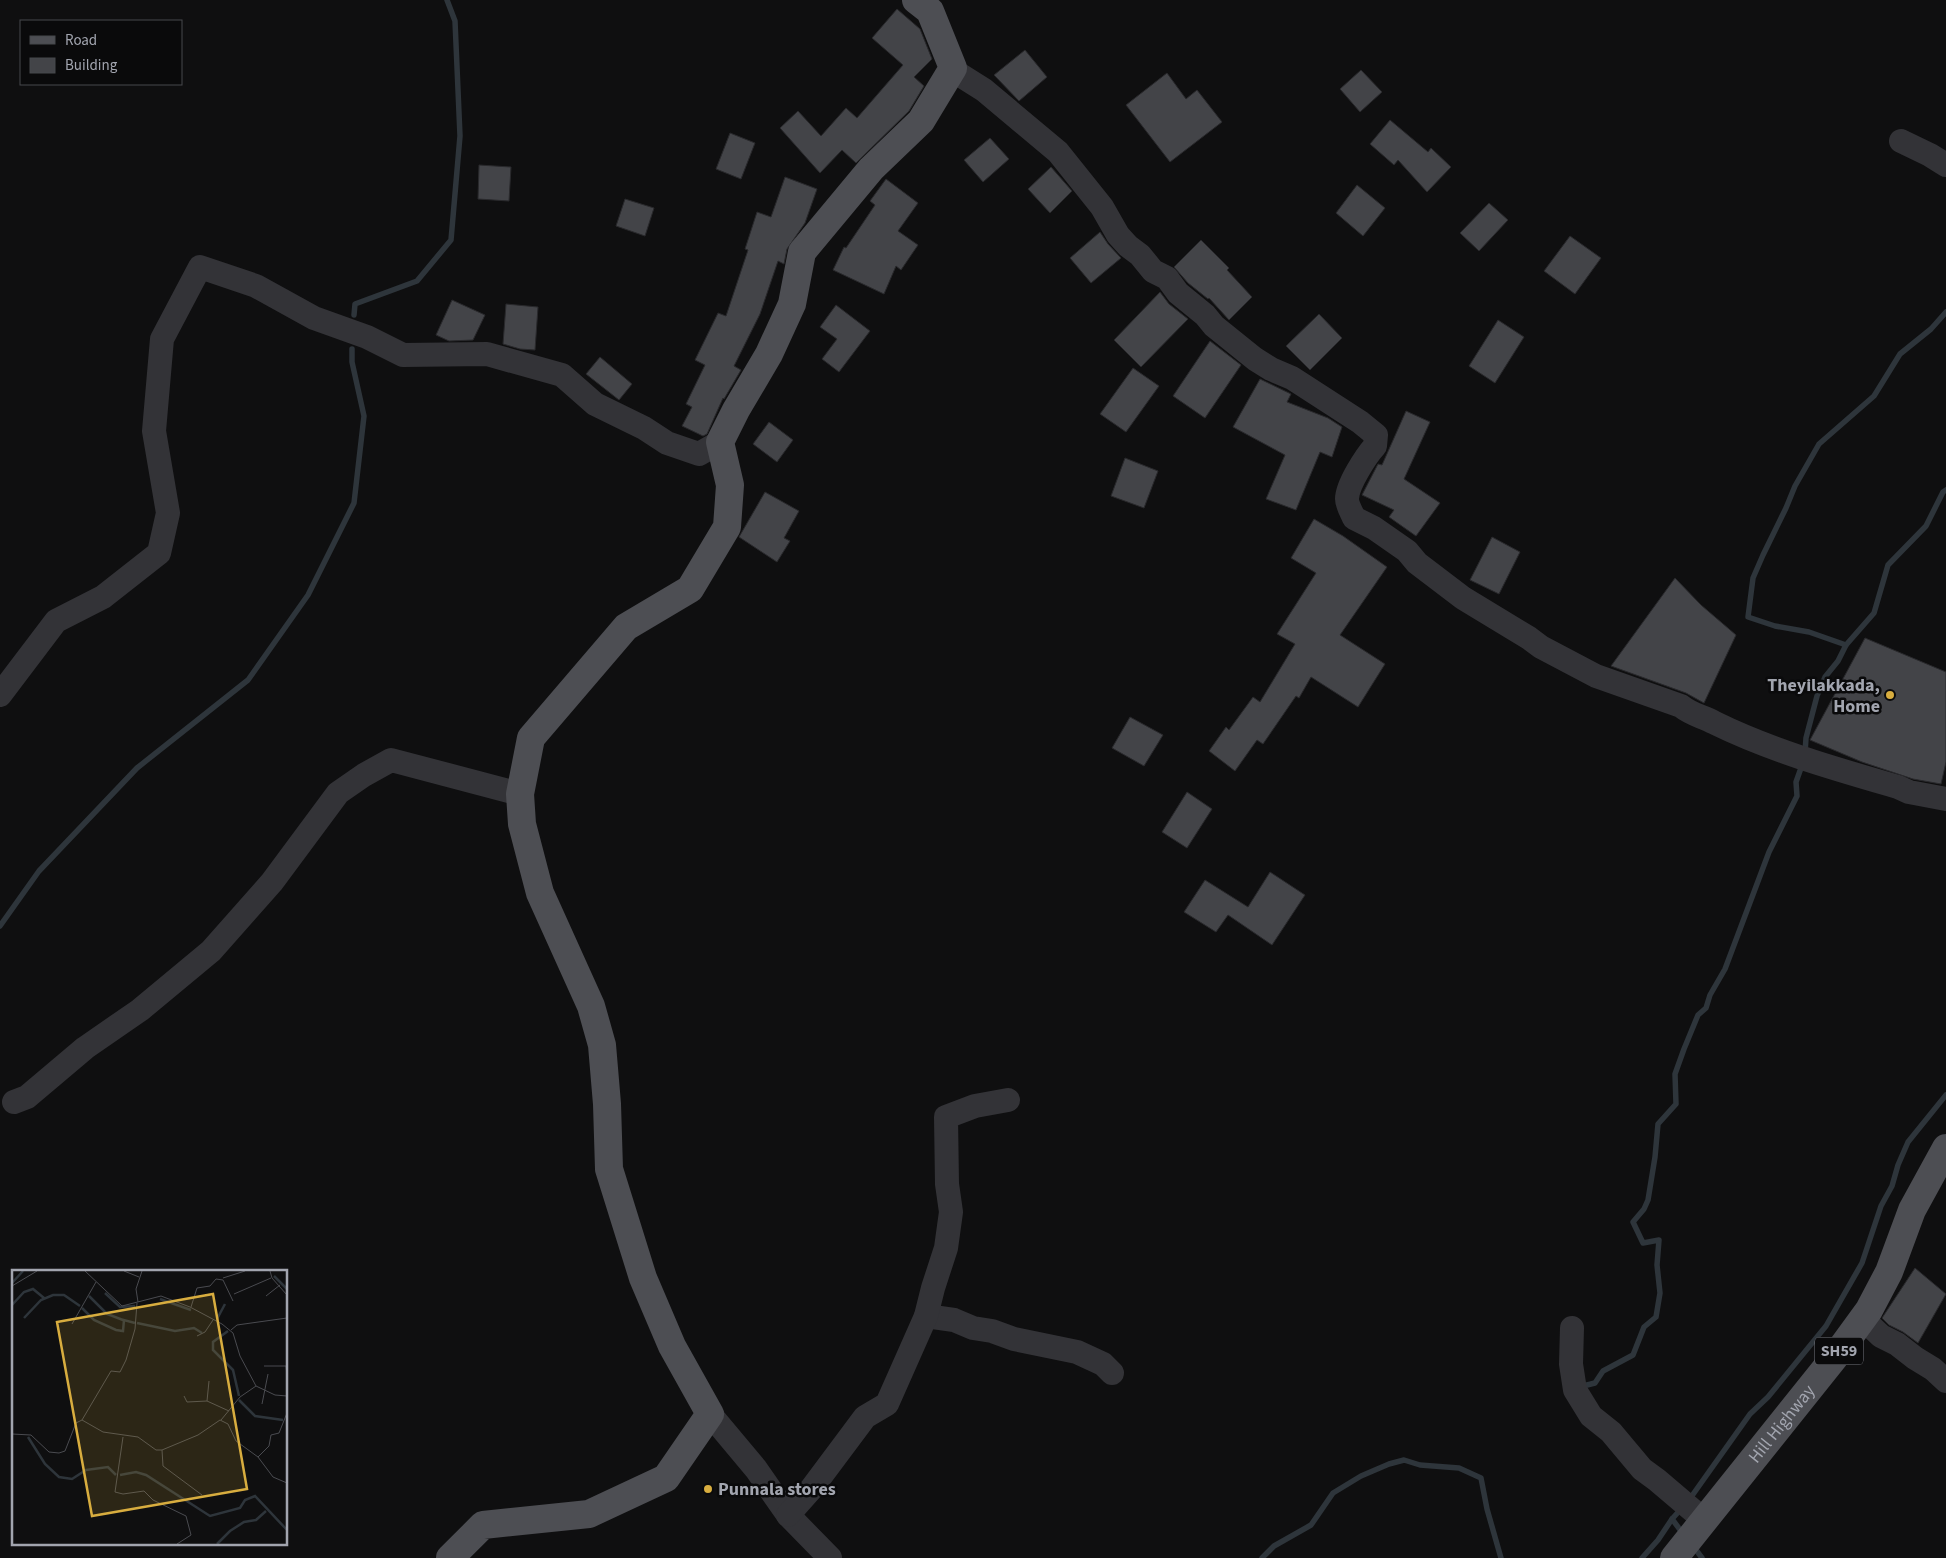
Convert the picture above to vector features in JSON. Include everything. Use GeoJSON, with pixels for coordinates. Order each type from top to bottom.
{"type":"FeatureCollection","features":[{"type":"Feature","properties":{"kind":"main road"},"geometry":{"type":"LineString","coordinates":[[450,1558],[483,1525],[589,1514],[666,1478],[710,1414],[672,1346],[644,1278],[608,1169],[607,1104],[602,1044],[591,1006],[540,893],[522,824],[520,794],[531,738],[626,627],[690,589],[727,527],[730,486],[720,442],[736,410],[769,354],[792,304],[802,252],[871,169],[921,121],[953,68],[930,11],[916,0]]}},
{"type":"Feature","properties":{"kind":"main road","name":"Hill Highway"},"geometry":{"type":"LineString","coordinates":[[1688,1539],[1834,1358],[1862,1319],[1889,1272],[1912,1210],[1946,1148]]}},
{"type":"Feature","properties":{"kind":"street"},"geometry":{"type":"LineString","coordinates":[[950,73],[963,76],[984,90],[1058,152],[1097,200],[1118,235],[1140,255],[1153,271],[1167,278],[1178,292],[1205,315],[1214,326],[1255,359],[1271,369],[1292,378],[1360,422],[1376,435],[1376,446],[1365,457],[1351,484],[1346,500],[1354,518],[1374,528],[1407,551],[1417,563],[1463,598],[1541,647],[1596,676],[1681,706],[1692,714],[1744,737],[1909,792],[1946,799]]}},
{"type":"Feature","properties":{"kind":"street"},"geometry":{"type":"LineString","coordinates":[[1901,141],[1946,165]]}},
{"type":"Feature","properties":{"kind":"street"},"geometry":{"type":"LineString","coordinates":[[0,695],[56,621],[103,597],[159,553],[168,513],[154,431],[162,340],[200,267],[256,286],[314,318],[367,337],[403,355],[487,354],[521,362],[562,375],[595,404],[644,428],[667,443],[699,454],[720,442]]}},
{"type":"Feature","properties":{"kind":"street"},"geometry":{"type":"LineString","coordinates":[[14,1102],[27,1097],[85,1048],[140,1010],[211,951],[272,882],[338,793],[364,775],[391,760],[520,794]]}},
{"type":"Feature","properties":{"kind":"street"},"geometry":{"type":"LineString","coordinates":[[788,1515],[812,1488],[865,1417],[887,1404],[926,1316],[946,1248],[951,1212],[947,1184],[946,1117],[975,1106],[1008,1100]]}},
{"type":"Feature","properties":{"kind":"street"},"geometry":{"type":"LineString","coordinates":[[926,1316],[954,1320],[973,1328],[992,1331],[1014,1339],[1077,1352],[1103,1364],[1112,1373]]}},
{"type":"Feature","properties":{"kind":"street"},"geometry":{"type":"LineString","coordinates":[[1862,1319],[1881,1336],[1933,1368],[1946,1382]]}},
{"type":"Feature","properties":{"kind":"street"},"geometry":{"type":"LineString","coordinates":[[1572,1328],[1571,1364],[1575,1390],[1591,1416],[1611,1432],[1642,1470],[1657,1480],[1688,1539]]}},
{"type":"Feature","properties":{"kind":"street"},"geometry":{"type":"LineString","coordinates":[[710,1414],[756,1469],[788,1515],[830,1558]]}},
{"type":"Feature","properties":{"kind":"building"},"geometry":{"type":"Polygon","coordinates":[[[897,9],[920,29],[932,59],[914,77],[924,86],[909,111],[856,163],[842,150],[820,173],[780,128],[798,111],[821,136],[846,108],[857,118],[903,65],[872,38],[897,9]]]}},
{"type":"Feature","properties":{"kind":"building"},"geometry":{"type":"Polygon","coordinates":[[[1025,50],[1047,77],[1019,101],[994,75],[1025,50]]]}},
{"type":"Feature","properties":{"kind":"building"},"geometry":{"type":"Polygon","coordinates":[[[1361,70],[1382,92],[1360,112],[1340,89],[1361,70]]]}},
{"type":"Feature","properties":{"kind":"building"},"geometry":{"type":"Polygon","coordinates":[[[1167,73],[1186,99],[1197,90],[1222,122],[1170,162],[1126,105],[1167,73]]]}},
{"type":"Feature","properties":{"kind":"building"},"geometry":{"type":"Polygon","coordinates":[[[1390,120],[1428,152],[1431,148],[1451,167],[1427,192],[1398,160],[1394,165],[1370,144],[1390,120]]]}},
{"type":"Feature","properties":{"kind":"building"},"geometry":{"type":"Polygon","coordinates":[[[730,133],[755,143],[741,179],[716,169],[730,133]]]}},
{"type":"Feature","properties":{"kind":"building"},"geometry":{"type":"Polygon","coordinates":[[[990,138],[1009,159],[983,182],[964,160],[990,138]]]}},
{"type":"Feature","properties":{"kind":"building"},"geometry":{"type":"Polygon","coordinates":[[[479,165],[511,167],[509,201],[478,199],[479,165]]]}},
{"type":"Feature","properties":{"kind":"building"},"geometry":{"type":"Polygon","coordinates":[[[1051,167],[1072,191],[1050,213],[1028,189],[1051,167]]]}},
{"type":"Feature","properties":{"kind":"building"},"geometry":{"type":"Polygon","coordinates":[[[785,177],[817,189],[805,223],[787,249],[784,264],[778,261],[760,314],[734,366],[741,370],[723,398],[707,434],[703,436],[682,426],[692,407],[686,404],[705,365],[695,360],[718,313],[726,316],[748,250],[745,249],[757,212],[771,217],[785,177]]]}},
{"type":"Feature","properties":{"kind":"building"},"geometry":{"type":"Polygon","coordinates":[[[886,179],[918,203],[898,231],[918,245],[901,270],[896,266],[884,294],[833,270],[844,247],[846,248],[875,205],[870,201],[886,179]]]}},
{"type":"Feature","properties":{"kind":"building"},"geometry":{"type":"Polygon","coordinates":[[[1357,185],[1385,208],[1363,236],[1336,213],[1357,185]]]}},
{"type":"Feature","properties":{"kind":"building"},"geometry":{"type":"Polygon","coordinates":[[[625,199],[654,208],[645,236],[616,226],[625,199]]]}},
{"type":"Feature","properties":{"kind":"building"},"geometry":{"type":"Polygon","coordinates":[[[1489,203],[1508,220],[1479,251],[1460,233],[1489,203]]]}},
{"type":"Feature","properties":{"kind":"building"},"geometry":{"type":"Polygon","coordinates":[[[1100,232],[1121,258],[1091,283],[1070,258],[1100,232]]]}},
{"type":"Feature","properties":{"kind":"building"},"geometry":{"type":"Polygon","coordinates":[[[1570,236],[1601,258],[1575,294],[1544,271],[1570,236]]]}},
{"type":"Feature","properties":{"kind":"building"},"geometry":{"type":"Polygon","coordinates":[[[1201,240],[1229,268],[1227,270],[1252,297],[1229,320],[1209,298],[1188,283],[1174,267],[1201,240]]]}},
{"type":"Feature","properties":{"kind":"building"},"geometry":{"type":"Polygon","coordinates":[[[1160,292],[1169,304],[1188,319],[1141,367],[1114,340],[1160,292]]]}},
{"type":"Feature","properties":{"kind":"building"},"geometry":{"type":"Polygon","coordinates":[[[452,300],[485,315],[473,340],[449,341],[436,335],[452,300]]]}},
{"type":"Feature","properties":{"kind":"building"},"geometry":{"type":"Polygon","coordinates":[[[506,304],[538,307],[535,350],[520,349],[503,344],[506,304]]]}},
{"type":"Feature","properties":{"kind":"building"},"geometry":{"type":"Polygon","coordinates":[[[836,305],[870,331],[839,372],[822,359],[837,339],[820,327],[836,305]]]}},
{"type":"Feature","properties":{"kind":"building"},"geometry":{"type":"Polygon","coordinates":[[[1319,314],[1342,338],[1310,370],[1286,346],[1319,314]]]}},
{"type":"Feature","properties":{"kind":"building"},"geometry":{"type":"Polygon","coordinates":[[[1498,320],[1524,337],[1495,383],[1469,366],[1498,320]]]}},
{"type":"Feature","properties":{"kind":"building"},"geometry":{"type":"Polygon","coordinates":[[[1210,341],[1241,365],[1205,418],[1173,396],[1210,341]]]}},
{"type":"Feature","properties":{"kind":"building"},"geometry":{"type":"Polygon","coordinates":[[[600,357],[632,384],[619,400],[586,374],[600,357]]]}},
{"type":"Feature","properties":{"kind":"building"},"geometry":{"type":"Polygon","coordinates":[[[1133,368],[1159,386],[1126,432],[1100,414],[1133,368]]]}},
{"type":"Feature","properties":{"kind":"building"},"geometry":{"type":"Polygon","coordinates":[[[1260,379],[1291,394],[1287,402],[1328,418],[1342,427],[1332,457],[1320,452],[1296,510],[1266,499],[1285,455],[1233,427],[1260,379]]]}},
{"type":"Feature","properties":{"kind":"building"},"geometry":{"type":"Polygon","coordinates":[[[1406,411],[1430,422],[1404,479],[1440,503],[1416,536],[1389,517],[1394,510],[1362,495],[1378,464],[1382,465],[1406,411]]]}},
{"type":"Feature","properties":{"kind":"building"},"geometry":{"type":"Polygon","coordinates":[[[769,422],[793,440],[777,462],[753,444],[769,422]]]}},
{"type":"Feature","properties":{"kind":"building"},"geometry":{"type":"Polygon","coordinates":[[[1125,458],[1158,471],[1144,508],[1111,496],[1125,458]]]}},
{"type":"Feature","properties":{"kind":"building"},"geometry":{"type":"Polygon","coordinates":[[[765,492],[799,511],[784,538],[790,541],[777,562],[739,537],[765,492]]]}},
{"type":"Feature","properties":{"kind":"building"},"geometry":{"type":"Polygon","coordinates":[[[1314,519],[1343,536],[1387,567],[1340,635],[1385,664],[1358,707],[1311,677],[1299,698],[1296,696],[1263,744],[1257,740],[1235,771],[1209,751],[1226,727],[1229,730],[1253,697],[1260,702],[1295,644],[1277,634],[1316,573],[1291,558],[1314,519]]]}},
{"type":"Feature","properties":{"kind":"building"},"geometry":{"type":"Polygon","coordinates":[[[1492,537],[1520,552],[1499,594],[1470,580],[1492,537]]]}},
{"type":"Feature","properties":{"kind":"building"},"geometry":{"type":"Polygon","coordinates":[[[1675,578],[1701,605],[1736,635],[1704,703],[1686,693],[1611,666],[1675,578]]]}},
{"type":"Feature","properties":{"kind":"building","name":"Theyilakkada, Home"},"geometry":{"type":"Polygon","coordinates":[[[1865,638],[1946,672],[1946,762],[1941,784],[1913,779],[1862,762],[1810,740],[1865,638]]]}},
{"type":"Feature","properties":{"kind":"building"},"geometry":{"type":"Polygon","coordinates":[[[1130,717],[1163,735],[1144,766],[1112,748],[1130,717]]]}},
{"type":"Feature","properties":{"kind":"building"},"geometry":{"type":"Polygon","coordinates":[[[1187,792],[1212,809],[1187,848],[1162,832],[1187,792]]]}},
{"type":"Feature","properties":{"kind":"building"},"geometry":{"type":"Polygon","coordinates":[[[1270,872],[1305,895],[1272,945],[1228,915],[1216,932],[1184,912],[1205,880],[1248,907],[1270,872]]]}},
{"type":"Feature","properties":{"kind":"building"},"geometry":{"type":"Polygon","coordinates":[[[1915,1268],[1946,1294],[1918,1343],[1889,1325],[1882,1318],[1915,1268]]]}},
{"type":"Feature","properties":{"kind":"waterway"},"geometry":{"type":"LineString","coordinates":[[354,315],[355,304],[417,281],[451,240],[460,136],[455,21],[447,0]]}},
{"type":"Feature","properties":{"kind":"waterway"},"geometry":{"type":"LineString","coordinates":[[1805,753],[1806,738],[1817,696],[1825,677],[1838,661],[1846,645],[1809,632],[1775,626],[1748,617],[1753,578],[1795,486],[1819,444],[1874,396],[1900,354],[1931,329],[1946,312]]}},
{"type":"Feature","properties":{"kind":"waterway"},"geometry":{"type":"LineString","coordinates":[[0,926],[39,871],[137,768],[248,680],[308,595],[354,503],[364,416],[352,362],[352,349]]}},
{"type":"Feature","properties":{"kind":"waterway"},"geometry":{"type":"LineString","coordinates":[[1846,645],[1874,613],[1888,565],[1926,526],[1943,492],[1946,490]]}},
{"type":"Feature","properties":{"kind":"waterway"},"geometry":{"type":"LineString","coordinates":[[1579,1387],[1595,1383],[1603,1371],[1633,1355],[1644,1327],[1656,1317],[1660,1293],[1657,1265],[1659,1240],[1643,1243],[1633,1222],[1644,1209],[1648,1200],[1658,1124],[1676,1104],[1675,1074],[1684,1049],[1698,1015],[1706,1008],[1710,995],[1725,969],[1769,852],[1797,796],[1796,782],[1801,768]]}},
{"type":"Feature","properties":{"kind":"waterway"},"geometry":{"type":"LineString","coordinates":[[1689,1500],[1750,1414],[1768,1397],[1826,1326],[1862,1263],[1881,1206],[1892,1186],[1898,1165],[1908,1142],[1946,1095]]}},
{"type":"Feature","properties":{"kind":"waterway"},"geometry":{"type":"LineString","coordinates":[[1262,1558],[1274,1546],[1311,1525],[1333,1493],[1361,1476],[1404,1460],[1420,1465],[1459,1468],[1481,1478],[1487,1509],[1501,1558]]}},
{"type":"Feature","properties":{"kind":"waterway"},"geometry":{"type":"LineString","coordinates":[[1681,1509],[1672,1519],[1684,1535]]}},
{"type":"Feature","properties":{"kind":"waterway"},"geometry":{"type":"LineString","coordinates":[[1642,1558],[1658,1540],[1672,1519]]}},
{"type":"Feature","properties":{"kind":"waterway"},"geometry":{"type":"LineString","coordinates":[[1693,1546],[1702,1558]]}},
{"type":"Feature","properties":{"kind":"place","name":"Theyilakkada, Home"},"geometry":{"type":"Point","coordinates":[1890,695]}},
{"type":"Feature","properties":{"kind":"place","name":"Punnala stores"},"geometry":{"type":"Point","coordinates":[708,1489]}}]}
